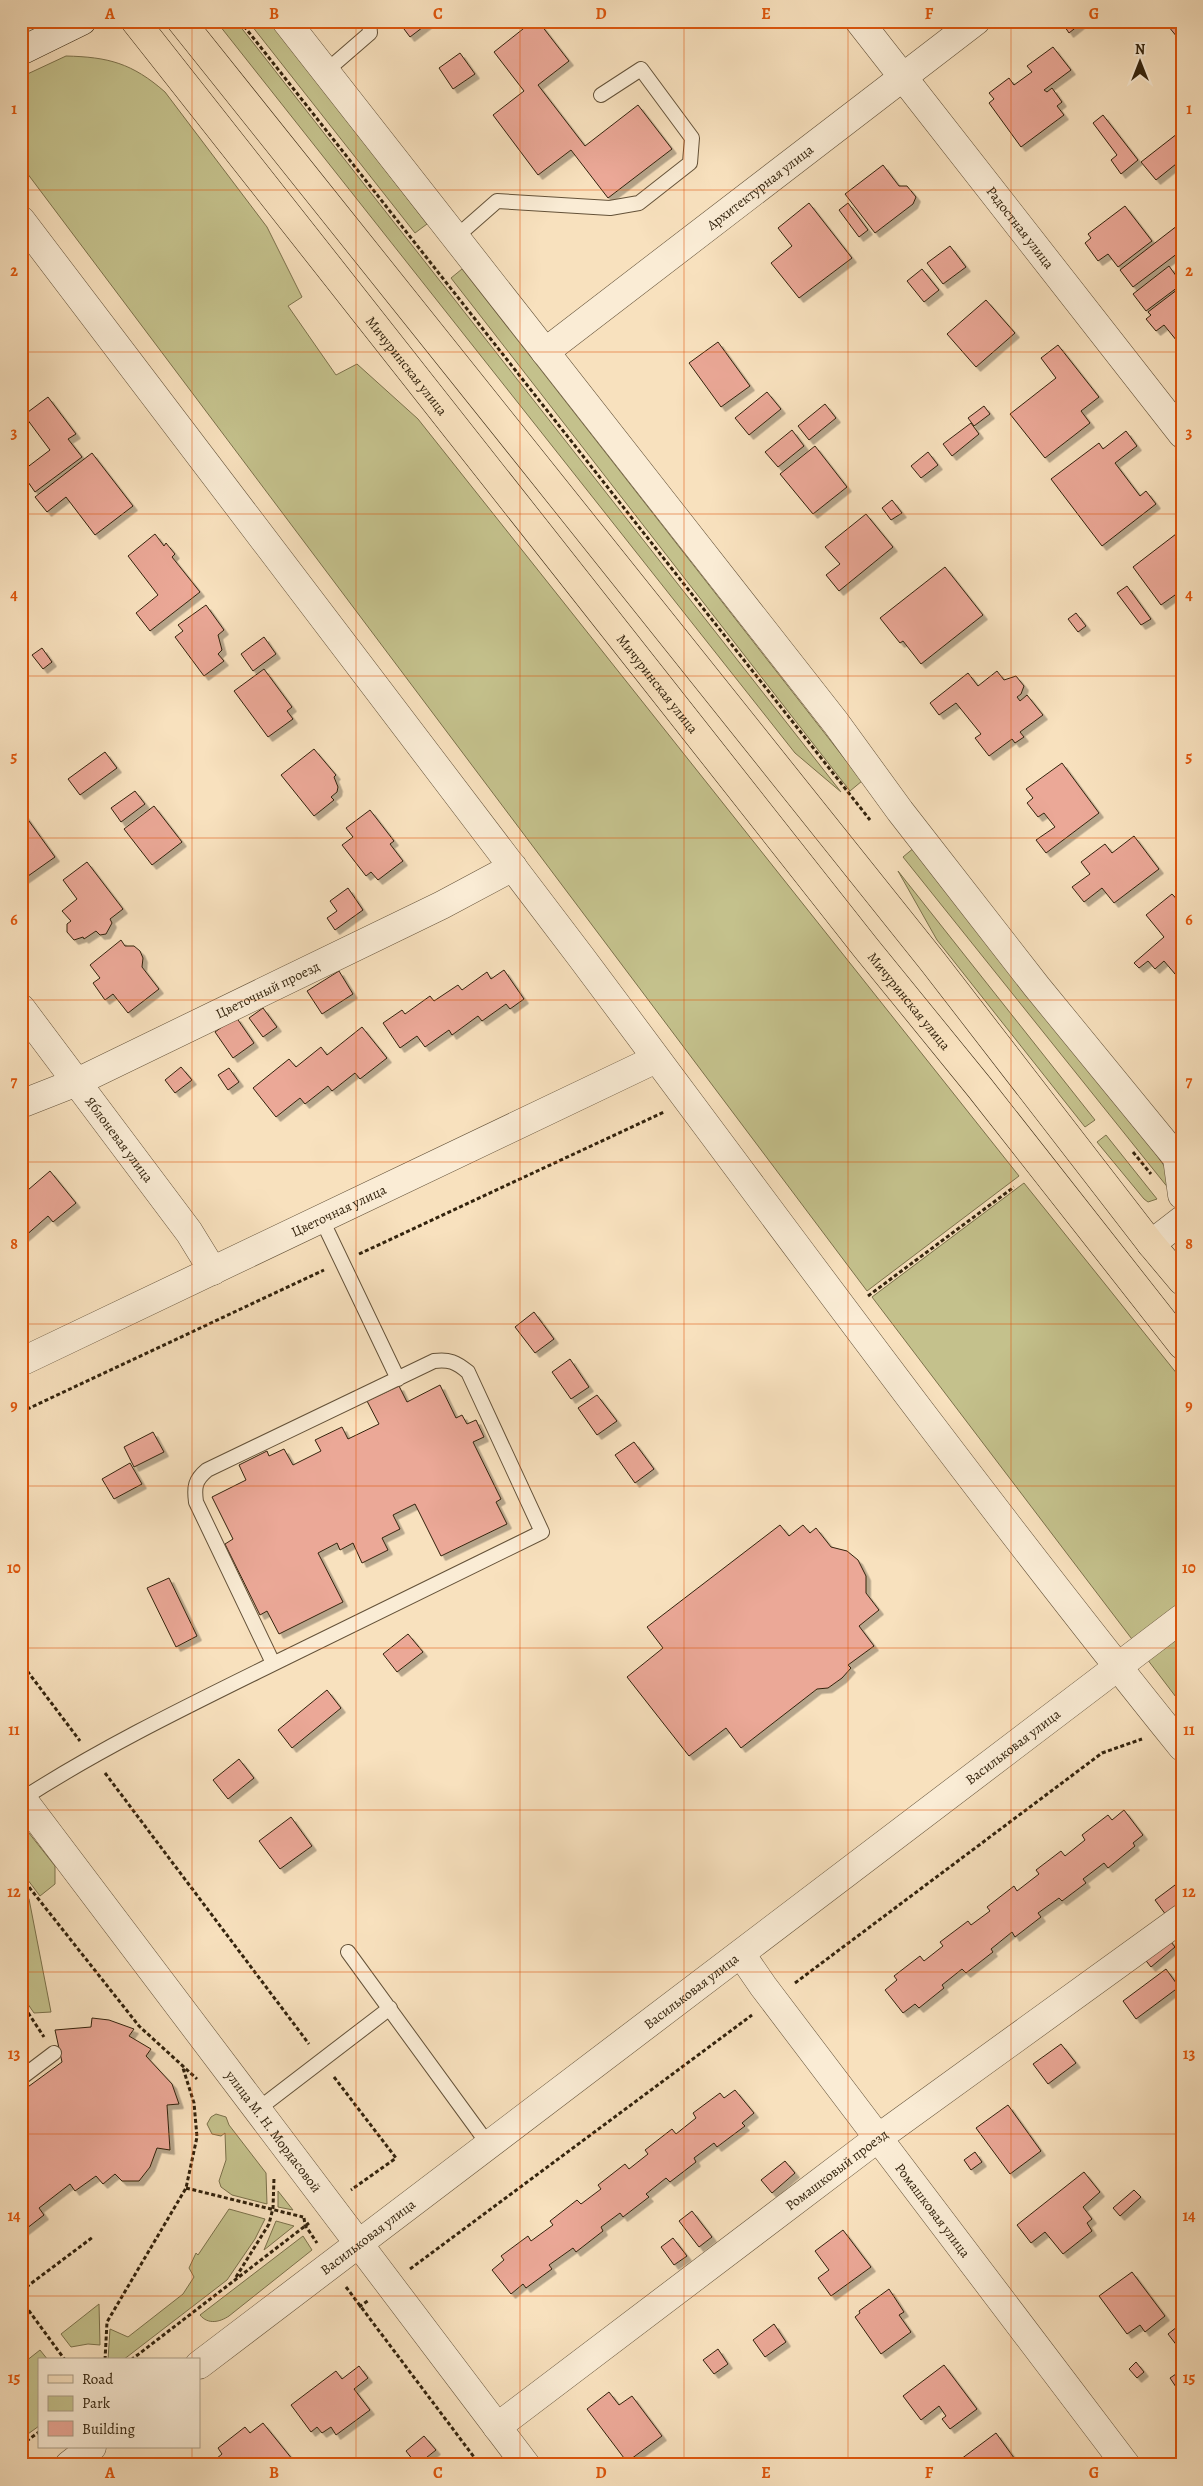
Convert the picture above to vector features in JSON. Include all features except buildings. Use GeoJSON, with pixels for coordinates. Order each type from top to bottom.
{"type":"FeatureCollection","features":[{"type":"Feature","properties":{"kind":"main road","name":"Мичуринская улица"},"geometry":{"type":"LineString","coordinates":[[135,21],[866,948],[980,1088],[1182,1345]]}},
{"type":"Feature","properties":{"kind":"main road"},"geometry":{"type":"LineString","coordinates":[[181,21],[933,962],[1151,1244],[1182,1281]]}},
{"type":"Feature","properties":{"kind":"street"},"geometry":{"type":"LineString","coordinates":[[21,51],[82,21]]}},
{"type":"Feature","properties":{"kind":"street"},"geometry":{"type":"LineString","coordinates":[[286,21],[836,722],[900,811],[1025,972],[1177,1158],[1182,1195]]}},
{"type":"Feature","properties":{"kind":"street","name":"Радостная улица"},"geometry":{"type":"LineString","coordinates":[[860,21],[1182,434]]}},
{"type":"Feature","properties":{"kind":"street","name":"Архитектурная улица"},"geometry":{"type":"LineString","coordinates":[[545,352],[976,21]]}},
{"type":"Feature","properties":{"kind":"street"},"geometry":{"type":"LineString","coordinates":[[21,220],[513,867],[846,1312],[1118,1668],[1182,1747]]}},
{"type":"Feature","properties":{"kind":"street","name":"Цветочный проезд"},"geometry":{"type":"LineString","coordinates":[[21,1104],[77,1082],[442,905],[513,867]]}},
{"type":"Feature","properties":{"kind":"street","name":"Яблоневая улица"},"geometry":{"type":"LineString","coordinates":[[21,1008],[189,1232],[213,1272]]}},
{"type":"Feature","properties":{"kind":"street","name":"Цветочная улица"},"geometry":{"type":"LineString","coordinates":[[21,1362],[322,1220],[656,1058]]}},
{"type":"Feature","properties":{"kind":"street"},"geometry":{"type":"LineString","coordinates":[[1151,1244],[1182,1220]]}},
{"type":"Feature","properties":{"kind":"street","name":"Васильковая улица"},"geometry":{"type":"LineString","coordinates":[[200,2364],[1182,1618]]}},
{"type":"Feature","properties":{"kind":"street","name":"улица М. Н. Мордасовой"},"geometry":{"type":"LineString","coordinates":[[22,1798],[526,2465]]}},
{"type":"Feature","properties":{"kind":"street","name":"Ромашковый проезд"},"geometry":{"type":"LineString","coordinates":[[497,2427],[878,2138],[1182,1918]]}},
{"type":"Feature","properties":{"kind":"street","name":"Ромашковая улица"},"geometry":{"type":"LineString","coordinates":[[741,1954],[1126,2465]]}},
{"type":"Feature","properties":{"kind":"street"},"geometry":{"type":"LineString","coordinates":[[69,2465],[91,2448]]}},
{"type":"Feature","properties":{"kind":"lane"},"geometry":{"type":"LineString","coordinates":[[325,72],[370,33],[369,21]]}},
{"type":"Feature","properties":{"kind":"lane"},"geometry":{"type":"LineString","coordinates":[[456,237],[497,201],[610,208],[639,203],[690,163],[692,138],[641,69],[602,95]]}},
{"type":"Feature","properties":{"kind":"lane"},"geometry":{"type":"LineString","coordinates":[[322,1220],[398,1379]]}},
{"type":"Feature","properties":{"kind":"lane"},"geometry":{"type":"LineString","coordinates":[[22,1798],[83,1760],[542,1532],[468,1372],[457,1363],[447,1359],[434,1361],[207,1470],[198,1477],[195,1484],[196,1502],[273,1664]]}},
{"type":"Feature","properties":{"kind":"lane"},"geometry":{"type":"LineString","coordinates":[[348,1952],[488,2144]]}},
{"type":"Feature","properties":{"kind":"lane"},"geometry":{"type":"LineString","coordinates":[[257,2110],[390,2008]]}},
{"type":"Feature","properties":{"kind":"lane"},"geometry":{"type":"LineString","coordinates":[[21,2078],[54,2053]]}},
{"type":"Feature","properties":{"kind":"path"},"geometry":{"type":"LineString","coordinates":[[240,21],[871,822]]}},
{"type":"Feature","properties":{"kind":"path"},"geometry":{"type":"LineString","coordinates":[[1128,1144],[1157,1182]]}},
{"type":"Feature","properties":{"kind":"path"},"geometry":{"type":"LineString","coordinates":[[846,1312],[1014,1187]]}},
{"type":"Feature","properties":{"kind":"path"},"geometry":{"type":"LineString","coordinates":[[21,1878],[139,2026],[203,2084]]}},
{"type":"Feature","properties":{"kind":"path"},"geometry":{"type":"LineString","coordinates":[[21,2002],[54,2053]]}},
{"type":"Feature","properties":{"kind":"path"},"geometry":{"type":"LineString","coordinates":[[105,2358],[107,2322],[186,2188],[197,2137],[194,2103],[182,2065]]}},
{"type":"Feature","properties":{"kind":"path"},"geometry":{"type":"LineString","coordinates":[[234,2280],[269,2224],[273,2208],[273,2172],[278,2178]]}},
{"type":"Feature","properties":{"kind":"path"},"geometry":{"type":"LineString","coordinates":[[186,2188],[304,2217]]}},
{"type":"Feature","properties":{"kind":"path"},"geometry":{"type":"LineString","coordinates":[[302,2212],[305,2225],[359,2307],[480,2465]]}},
{"type":"Feature","properties":{"kind":"path"},"geometry":{"type":"LineString","coordinates":[[21,2291],[93,2237]]}},
{"type":"Feature","properties":{"kind":"path"},"geometry":{"type":"LineString","coordinates":[[21,2300],[64,2358]]}},
{"type":"Feature","properties":{"kind":"path"},"geometry":{"type":"LineString","coordinates":[[21,2445],[38,2433]]}},
{"type":"Feature","properties":{"kind":"green space"},"geometry":{"type":"Polygon","coordinates":[[[216,21],[236,21],[841,792],[795,753],[216,21]]]}},
{"type":"Feature","properties":{"kind":"green space"},"geometry":{"type":"Polygon","coordinates":[[[248,21],[270,21],[427,224],[415,233],[248,21]]]}},
{"type":"Feature","properties":{"kind":"green space"},"geometry":{"type":"Polygon","coordinates":[[[66,56],[107,60],[130,68],[142,74],[165,92],[267,227],[302,297],[288,306],[336,375],[357,364],[418,419],[1019,1176],[867,1291],[21,165],[21,77],[66,56]]]}},
{"type":"Feature","properties":{"kind":"green space"},"geometry":{"type":"Polygon","coordinates":[[[462,269],[862,781],[850,791],[451,278],[462,269]]]}},
{"type":"Feature","properties":{"kind":"green space"},"geometry":{"type":"Polygon","coordinates":[[[915,847],[1126,1111],[1167,1170],[1169,1189],[903,857],[915,847]]]}},
{"type":"Feature","properties":{"kind":"green space"},"geometry":{"type":"Polygon","coordinates":[[[898,871],[1095,1120],[1085,1127],[937,940],[898,871]]]}},
{"type":"Feature","properties":{"kind":"green space"},"geometry":{"type":"Polygon","coordinates":[[[1106,1135],[1157,1199],[1148,1202],[1144,1199],[1097,1142],[1106,1135]]]}},
{"type":"Feature","properties":{"kind":"green space"},"geometry":{"type":"Polygon","coordinates":[[[1024,1183],[1182,1380],[1182,1705],[872,1297],[1024,1183]]]}},
{"type":"Feature","properties":{"kind":"green space"},"geometry":{"type":"Polygon","coordinates":[[[21,1823],[55,1866],[55,1884],[40,1896],[21,1871],[21,1823]]]}},
{"type":"Feature","properties":{"kind":"green space"},"geometry":{"type":"Polygon","coordinates":[[[21,1888],[29,1899],[51,2012],[34,2013],[21,1994],[21,1888]]]}},
{"type":"Feature","properties":{"kind":"green space"},"geometry":{"type":"Polygon","coordinates":[[[216,2114],[226,2117],[229,2125],[266,2173],[267,2204],[232,2195],[221,2187],[219,2181],[226,2160],[225,2133],[221,2136],[212,2134],[207,2124],[211,2117],[216,2114]]]}},
{"type":"Feature","properties":{"kind":"green space"},"geometry":{"type":"Polygon","coordinates":[[[278,2191],[293,2210],[278,2207],[278,2191]]]}},
{"type":"Feature","properties":{"kind":"green space"},"geometry":{"type":"Polygon","coordinates":[[[229,2209],[265,2219],[255,2239],[227,2280],[126,2358],[108,2358],[110,2329],[128,2337],[183,2294],[194,2277],[189,2268],[196,2253],[198,2255],[229,2209]]]}},
{"type":"Feature","properties":{"kind":"green space"},"geometry":{"type":"Polygon","coordinates":[[[276,2221],[294,2226],[264,2250],[276,2221]]]}},
{"type":"Feature","properties":{"kind":"green space"},"geometry":{"type":"Polygon","coordinates":[[[303,2236],[312,2250],[229,2316],[214,2322],[200,2315],[303,2236]]]}},
{"type":"Feature","properties":{"kind":"green space"},"geometry":{"type":"Polygon","coordinates":[[[99,2304],[100,2345],[88,2344],[71,2347],[61,2334],[99,2304]]]}},
{"type":"Feature","properties":{"kind":"green space"},"geometry":{"type":"Polygon","coordinates":[[[40,2350],[46,2358],[38,2358],[38,2427],[21,2439],[21,2365],[40,2350]]]}}]}
